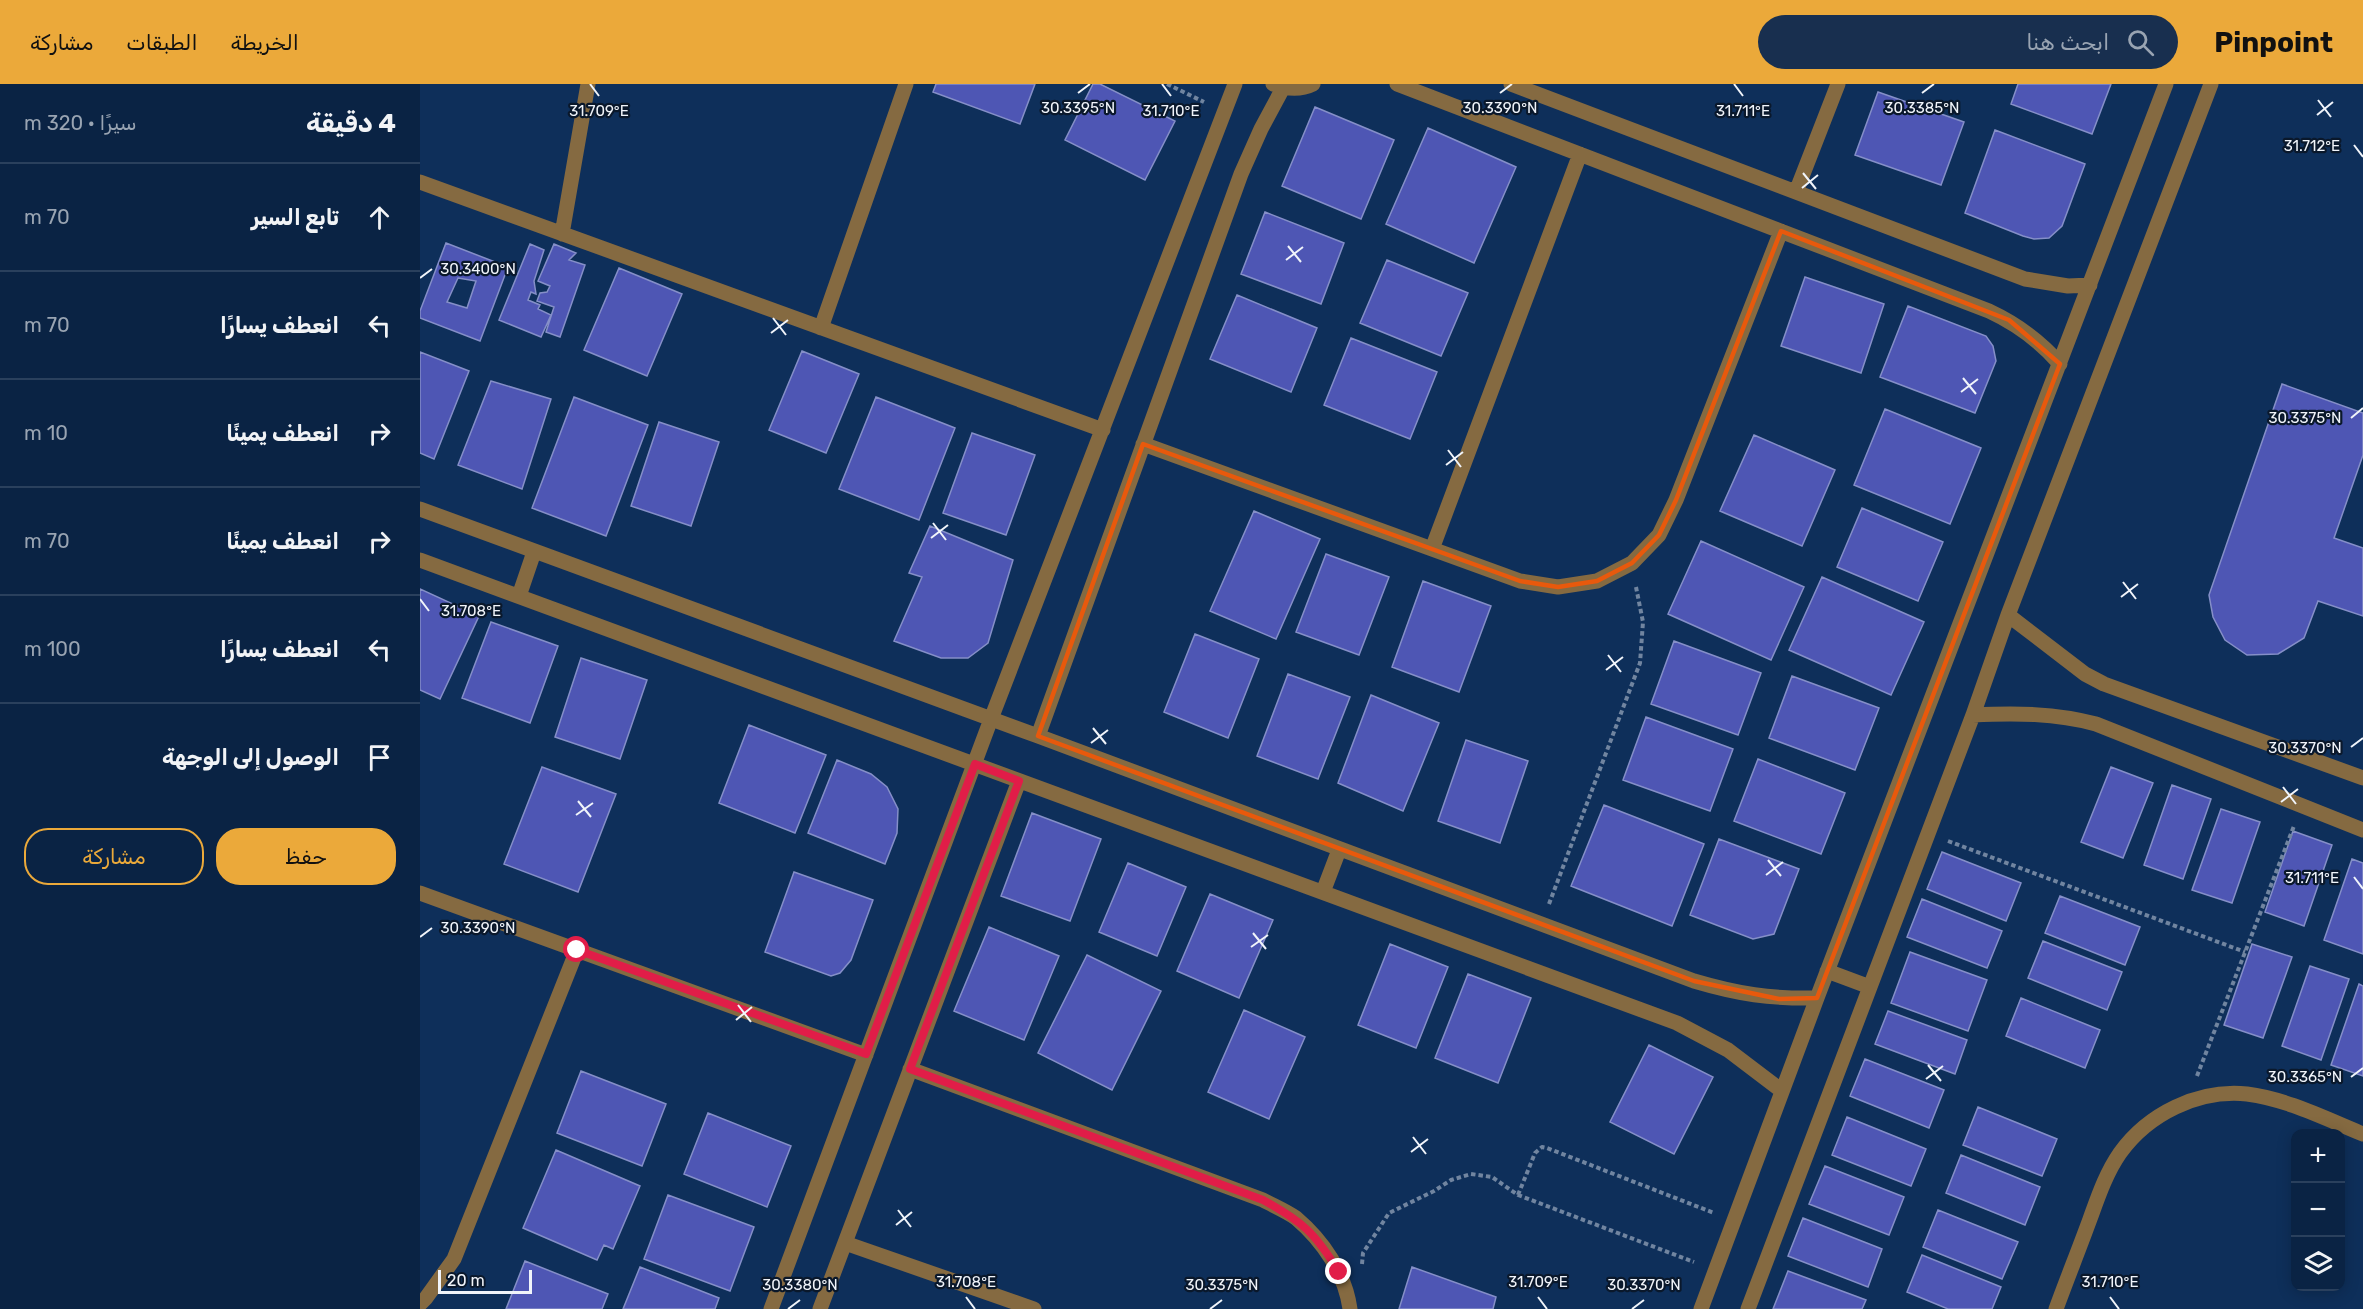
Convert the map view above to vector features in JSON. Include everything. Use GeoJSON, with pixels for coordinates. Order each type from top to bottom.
{"type":"FeatureCollection","features":[{"type":"Feature","properties":{"kind":"street"},"geometry":{"type":"LineString","coordinates":[[562,234],[588,84]]}},
{"type":"Feature","properties":{"kind":"street"},"geometry":{"type":"LineString","coordinates":[[821,328],[906,84]]}},
{"type":"Feature","properties":{"kind":"street"},"geometry":{"type":"LineString","coordinates":[[771,1309],[991,719],[1235,84]]}},
{"type":"Feature","properties":{"kind":"street"},"geometry":{"type":"LineString","coordinates":[[1038,736],[1250,152],[1278,86],[1296,89],[1312,84]]}},
{"type":"Feature","properties":{"kind":"street"},"geometry":{"type":"LineString","coordinates":[[1397,84],[2009,320],[2045,347],[2060,364]]}},
{"type":"Feature","properties":{"kind":"street"},"geometry":{"type":"LineString","coordinates":[[1511,84],[2025,279],[2068,286],[2090,285]]}},
{"type":"Feature","properties":{"kind":"street"},"geometry":{"type":"LineString","coordinates":[[1796,192],[1838,84]]}},
{"type":"Feature","properties":{"kind":"street"},"geometry":{"type":"LineString","coordinates":[[1701,1309],[1827,971],[2166,84]]}},
{"type":"Feature","properties":{"kind":"street"},"geometry":{"type":"LineString","coordinates":[[1748,1309],[1973,715],[2008,615],[2211,84]]}},
{"type":"Feature","properties":{"kind":"street"},"geometry":{"type":"LineString","coordinates":[[1432,549],[1580,154]]}},
{"type":"Feature","properties":{"kind":"street"},"geometry":{"type":"LineString","coordinates":[[420,182],[1102,430]]}},
{"type":"Feature","properties":{"kind":"street"},"geometry":{"type":"LineString","coordinates":[[1143,444],[1520,581],[1558,587],[1597,581],[1632,563],[1659,535],[1676,500],[1781,231]]}},
{"type":"Feature","properties":{"kind":"street"},"geometry":{"type":"LineString","coordinates":[[420,509],[1038,736],[1694,981],[1722,989],[1779,999],[1817,998]]}},
{"type":"Feature","properties":{"kind":"street"},"geometry":{"type":"LineString","coordinates":[[519,596],[534,552]]}},
{"type":"Feature","properties":{"kind":"street"},"geometry":{"type":"LineString","coordinates":[[420,560],[1677,1023],[1728,1050],[1782,1091]]}},
{"type":"Feature","properties":{"kind":"street"},"geometry":{"type":"LineString","coordinates":[[2008,615],[2085,674],[2104,684],[2363,778]]}},
{"type":"Feature","properties":{"kind":"street"},"geometry":{"type":"LineString","coordinates":[[1973,715],[2014,713],[2070,717],[2096,723],[2363,830]]}},
{"type":"Feature","properties":{"kind":"street"},"geometry":{"type":"LineString","coordinates":[[820,1309],[1019,781]]}},
{"type":"Feature","properties":{"kind":"street"},"geometry":{"type":"LineString","coordinates":[[1323,892],[1339,850]]}},
{"type":"Feature","properties":{"kind":"street"},"geometry":{"type":"LineString","coordinates":[[420,893],[866,1054]]}},
{"type":"Feature","properties":{"kind":"street"},"geometry":{"type":"LineString","coordinates":[[420,1304],[454,1258],[577,950]]}},
{"type":"Feature","properties":{"kind":"street"},"geometry":{"type":"LineString","coordinates":[[1827,971],[1870,987]]}},
{"type":"Feature","properties":{"kind":"street"},"geometry":{"type":"LineString","coordinates":[[910,1069],[1263,1200],[1294,1217],[1320,1242],[1339,1272],[1350,1309]]}},
{"type":"Feature","properties":{"kind":"street"},"geometry":{"type":"LineString","coordinates":[[2056,1309],[2105,1178],[2120,1153],[2138,1132],[2161,1114],[2187,1102],[2215,1095],[2245,1094],[2274,1100],[2363,1134]]}},
{"type":"Feature","properties":{"kind":"street"},"geometry":{"type":"LineString","coordinates":[[845,1243],[1034,1309]]}},
{"type":"Feature","properties":{"kind":"path"},"geometry":{"type":"LineString","coordinates":[[1167,84],[1224,112]]}},
{"type":"Feature","properties":{"kind":"path"},"geometry":{"type":"LineString","coordinates":[[1541,925],[1641,663],[1643,622],[1632,563]]}},
{"type":"Feature","properties":{"kind":"path"},"geometry":{"type":"LineString","coordinates":[[2187,1102],[2302,806]]}},
{"type":"Feature","properties":{"kind":"path"},"geometry":{"type":"LineString","coordinates":[[1928,834],[2245,952]]}},
{"type":"Feature","properties":{"kind":"path"},"geometry":{"type":"LineString","coordinates":[[1518,1196],[1534,1153],[1547,1148],[1734,1220]]}},
{"type":"Feature","properties":{"kind":"path"},"geometry":{"type":"LineString","coordinates":[[1360,1276],[1363,1253],[1389,1213],[1451,1180],[1471,1174],[1492,1177],[1518,1196],[1716,1270]]}},
{"type":"Feature","properties":{"kind":"highlighted area"},"geometry":{"type":"Polygon","coordinates":[[[1781,231],[2009,320],[2060,364],[1817,998],[1779,999],[1694,981],[1038,736],[1143,444],[1520,581],[1558,587],[1597,581],[1632,563],[1659,535],[1676,500],[1781,231]]]}},
{"type":"Feature","properties":{"kind":"building"},"geometry":{"type":"Polygon","coordinates":[[[936,84],[1035,84],[1020,124],[933,92],[936,84]]]}},
{"type":"Feature","properties":{"kind":"building"},"geometry":{"type":"Polygon","coordinates":[[[1093,84],[1100,84],[1175,121],[1145,180],[1065,140],[1093,84]]]}},
{"type":"Feature","properties":{"kind":"building"},"geometry":{"type":"Polygon","coordinates":[[[2018,84],[2111,84],[2092,134],[2011,104],[2018,84]]]}},
{"type":"Feature","properties":{"kind":"building"},"geometry":{"type":"Polygon","coordinates":[[[1878,92],[1964,122],[1941,185],[1855,155],[1878,92]]]}},
{"type":"Feature","properties":{"kind":"building"},"geometry":{"type":"Polygon","coordinates":[[[1315,107],[1394,140],[1361,219],[1282,186],[1315,107]]]}},
{"type":"Feature","properties":{"kind":"building"},"geometry":{"type":"Polygon","coordinates":[[[1428,128],[1516,167],[1474,263],[1386,224],[1428,128]]]}},
{"type":"Feature","properties":{"kind":"building"},"geometry":{"type":"Polygon","coordinates":[[[1995,130],[2085,164],[2062,226],[2049,238],[2034,239],[2023,236],[1965,213],[1995,130]]]}},
{"type":"Feature","properties":{"kind":"building"},"geometry":{"type":"Polygon","coordinates":[[[1265,212],[1344,243],[1321,304],[1241,274],[1265,212]]]}},
{"type":"Feature","properties":{"kind":"building"},"geometry":{"type":"Polygon","coordinates":[[[446,243],[508,267],[480,341],[420,318],[420,311],[446,243]],[[458,278],[447,302],[467,308],[476,281],[458,278]]]}},
{"type":"Feature","properties":{"kind":"building"},"geometry":{"type":"Polygon","coordinates":[[[530,244],[544,250],[534,281],[536,294],[531,292],[528,300],[540,305],[538,309],[551,315],[541,337],[499,320],[530,244]]]}},
{"type":"Feature","properties":{"kind":"building"},"geometry":{"type":"Polygon","coordinates":[[[554,244],[576,253],[569,260],[585,265],[560,337],[546,332],[554,307],[537,301],[540,293],[547,292],[550,286],[538,281],[554,244]]]}},
{"type":"Feature","properties":{"kind":"building"},"geometry":{"type":"Polygon","coordinates":[[[1387,260],[1468,293],[1441,356],[1360,323],[1387,260]]]}},
{"type":"Feature","properties":{"kind":"building"},"geometry":{"type":"Polygon","coordinates":[[[619,268],[682,294],[647,376],[584,350],[619,268]]]}},
{"type":"Feature","properties":{"kind":"building"},"geometry":{"type":"Polygon","coordinates":[[[1805,277],[1884,304],[1861,373],[1781,346],[1805,277]]]}},
{"type":"Feature","properties":{"kind":"building"},"geometry":{"type":"Polygon","coordinates":[[[1237,295],[1317,328],[1291,392],[1210,359],[1237,295]]]}},
{"type":"Feature","properties":{"kind":"building"},"geometry":{"type":"Polygon","coordinates":[[[1908,306],[1986,336],[1993,346],[1996,361],[1975,413],[1880,377],[1908,306]]]}},
{"type":"Feature","properties":{"kind":"building"},"geometry":{"type":"Polygon","coordinates":[[[1351,338],[1437,372],[1410,439],[1324,405],[1351,338]]]}},
{"type":"Feature","properties":{"kind":"building"},"geometry":{"type":"Polygon","coordinates":[[[802,351],[859,374],[826,453],[769,430],[802,351]]]}},
{"type":"Feature","properties":{"kind":"building"},"geometry":{"type":"Polygon","coordinates":[[[420,352],[469,371],[434,459],[420,453],[420,352]]]}},
{"type":"Feature","properties":{"kind":"building"},"geometry":{"type":"Polygon","coordinates":[[[491,381],[551,399],[522,489],[458,465],[491,381]]]}},
{"type":"Feature","properties":{"kind":"building"},"geometry":{"type":"Polygon","coordinates":[[[2282,384],[2363,413],[2363,455],[2334,538],[2363,548],[2363,616],[2318,601],[2304,638],[2278,654],[2247,655],[2225,640],[2213,617],[2209,595],[2282,384]]]}},
{"type":"Feature","properties":{"kind":"building"},"geometry":{"type":"Polygon","coordinates":[[[574,397],[648,425],[606,536],[532,508],[574,397]]]}},
{"type":"Feature","properties":{"kind":"building"},"geometry":{"type":"Polygon","coordinates":[[[876,397],[955,428],[919,520],[839,489],[876,397]]]}},
{"type":"Feature","properties":{"kind":"building"},"geometry":{"type":"Polygon","coordinates":[[[1885,409],[1981,448],[1950,524],[1854,485],[1885,409]]]}},
{"type":"Feature","properties":{"kind":"building"},"geometry":{"type":"Polygon","coordinates":[[[659,422],[719,442],[691,526],[631,506],[659,422]]]}},
{"type":"Feature","properties":{"kind":"building"},"geometry":{"type":"Polygon","coordinates":[[[972,433],[1035,455],[1006,535],[943,513],[972,433]]]}},
{"type":"Feature","properties":{"kind":"building"},"geometry":{"type":"Polygon","coordinates":[[[1754,435],[1835,470],[1802,546],[1720,511],[1754,435]]]}},
{"type":"Feature","properties":{"kind":"building"},"geometry":{"type":"Polygon","coordinates":[[[1862,508],[1943,542],[1918,601],[1837,567],[1862,508]]]}},
{"type":"Feature","properties":{"kind":"building"},"geometry":{"type":"Polygon","coordinates":[[[1254,511],[1320,539],[1276,639],[1210,611],[1254,511]]]}},
{"type":"Feature","properties":{"kind":"building"},"geometry":{"type":"Polygon","coordinates":[[[930,526],[1013,560],[988,643],[968,658],[941,658],[894,641],[922,577],[909,573],[930,526]]]}},
{"type":"Feature","properties":{"kind":"building"},"geometry":{"type":"Polygon","coordinates":[[[1701,541],[1804,587],[1771,660],[1668,614],[1701,541]]]}},
{"type":"Feature","properties":{"kind":"building"},"geometry":{"type":"Polygon","coordinates":[[[1326,554],[1389,577],[1359,655],[1296,632],[1326,554]]]}},
{"type":"Feature","properties":{"kind":"building"},"geometry":{"type":"Polygon","coordinates":[[[1822,577],[1924,622],[1891,695],[1789,650],[1822,577]]]}},
{"type":"Feature","properties":{"kind":"building"},"geometry":{"type":"Polygon","coordinates":[[[1423,581],[1491,606],[1459,692],[1392,667],[1423,581]]]}},
{"type":"Feature","properties":{"kind":"building"},"geometry":{"type":"Polygon","coordinates":[[[420,589],[479,616],[440,699],[420,690],[420,589]]]}},
{"type":"Feature","properties":{"kind":"building"},"geometry":{"type":"Polygon","coordinates":[[[491,622],[558,646],[530,723],[462,698],[491,622]]]}},
{"type":"Feature","properties":{"kind":"building"},"geometry":{"type":"Polygon","coordinates":[[[1195,634],[1259,659],[1228,738],[1164,712],[1195,634]]]}},
{"type":"Feature","properties":{"kind":"building"},"geometry":{"type":"Polygon","coordinates":[[[1674,641],[1761,673],[1738,735],[1651,704],[1674,641]]]}},
{"type":"Feature","properties":{"kind":"building"},"geometry":{"type":"Polygon","coordinates":[[[581,658],[647,680],[620,759],[555,737],[581,658]]]}},
{"type":"Feature","properties":{"kind":"building"},"geometry":{"type":"Polygon","coordinates":[[[1288,674],[1350,697],[1318,779],[1257,756],[1288,674]]]}},
{"type":"Feature","properties":{"kind":"building"},"geometry":{"type":"Polygon","coordinates":[[[1792,676],[1879,708],[1855,770],[1769,738],[1792,676]]]}},
{"type":"Feature","properties":{"kind":"building"},"geometry":{"type":"Polygon","coordinates":[[[1371,695],[1439,723],[1403,811],[1338,783],[1371,695]]]}},
{"type":"Feature","properties":{"kind":"building"},"geometry":{"type":"Polygon","coordinates":[[[1646,717],[1733,749],[1710,811],[1623,780],[1646,717]]]}},
{"type":"Feature","properties":{"kind":"building"},"geometry":{"type":"Polygon","coordinates":[[[749,725],[826,755],[795,833],[719,803],[749,725]]]}},
{"type":"Feature","properties":{"kind":"building"},"geometry":{"type":"Polygon","coordinates":[[[1466,740],[1528,761],[1500,843],[1438,821],[1466,740]]]}},
{"type":"Feature","properties":{"kind":"building"},"geometry":{"type":"Polygon","coordinates":[[[1758,759],[1845,793],[1821,854],[1734,821],[1758,759]]]}},
{"type":"Feature","properties":{"kind":"building"},"geometry":{"type":"Polygon","coordinates":[[[837,760],[871,774],[887,787],[898,809],[897,833],[885,864],[808,833],[837,760]]]}},
{"type":"Feature","properties":{"kind":"building"},"geometry":{"type":"Polygon","coordinates":[[[542,767],[616,794],[578,892],[504,864],[542,767]]]}},
{"type":"Feature","properties":{"kind":"building"},"geometry":{"type":"Polygon","coordinates":[[[2111,767],[2153,783],[2123,858],[2081,842],[2111,767]]]}},
{"type":"Feature","properties":{"kind":"building"},"geometry":{"type":"Polygon","coordinates":[[[2172,785],[2211,799],[2183,879],[2144,865],[2172,785]]]}},
{"type":"Feature","properties":{"kind":"building"},"geometry":{"type":"Polygon","coordinates":[[[1604,805],[1704,844],[1672,926],[1571,886],[1604,805]]]}},
{"type":"Feature","properties":{"kind":"building"},"geometry":{"type":"Polygon","coordinates":[[[2221,809],[2260,822],[2232,903],[2192,890],[2221,809]]]}},
{"type":"Feature","properties":{"kind":"building"},"geometry":{"type":"Polygon","coordinates":[[[1032,813],[1101,839],[1070,921],[1001,896],[1032,813]]]}},
{"type":"Feature","properties":{"kind":"building"},"geometry":{"type":"Polygon","coordinates":[[[2293,831],[2332,845],[2304,926],[2265,912],[2293,831]]]}},
{"type":"Feature","properties":{"kind":"building"},"geometry":{"type":"Polygon","coordinates":[[[1719,839],[1799,869],[1774,934],[1753,939],[1690,915],[1719,839]]]}},
{"type":"Feature","properties":{"kind":"building"},"geometry":{"type":"Polygon","coordinates":[[[1942,852],[2021,883],[2006,921],[1927,889],[1942,852]]]}},
{"type":"Feature","properties":{"kind":"building"},"geometry":{"type":"Polygon","coordinates":[[[2352,859],[2363,863],[2363,954],[2324,940],[2352,859]]]}},
{"type":"Feature","properties":{"kind":"building"},"geometry":{"type":"Polygon","coordinates":[[[1128,863],[1186,887],[1157,956],[1099,932],[1128,863]]]}},
{"type":"Feature","properties":{"kind":"building"},"geometry":{"type":"Polygon","coordinates":[[[794,872],[873,900],[851,960],[840,973],[831,976],[765,952],[794,872]]]}},
{"type":"Feature","properties":{"kind":"building"},"geometry":{"type":"Polygon","coordinates":[[[1210,894],[1273,920],[1239,998],[1177,971],[1210,894]]]}},
{"type":"Feature","properties":{"kind":"building"},"geometry":{"type":"Polygon","coordinates":[[[2060,896],[2140,927],[2125,965],[2045,933],[2060,896]]]}},
{"type":"Feature","properties":{"kind":"building"},"geometry":{"type":"Polygon","coordinates":[[[1922,899],[2002,931],[1987,968],[1907,937],[1922,899]]]}},
{"type":"Feature","properties":{"kind":"building"},"geometry":{"type":"Polygon","coordinates":[[[989,927],[1059,956],[1024,1040],[954,1011],[989,927]]]}},
{"type":"Feature","properties":{"kind":"building"},"geometry":{"type":"Polygon","coordinates":[[[2043,941],[2122,972],[2107,1010],[2028,978],[2043,941]]]}},
{"type":"Feature","properties":{"kind":"building"},"geometry":{"type":"Polygon","coordinates":[[[1390,944],[1448,967],[1416,1048],[1358,1025],[1390,944]]]}},
{"type":"Feature","properties":{"kind":"building"},"geometry":{"type":"Polygon","coordinates":[[[2252,944],[2292,957],[2263,1038],[2224,1025],[2252,944]]]}},
{"type":"Feature","properties":{"kind":"building"},"geometry":{"type":"Polygon","coordinates":[[[1910,952],[1987,980],[1968,1031],[1891,1003],[1910,952]]]}},
{"type":"Feature","properties":{"kind":"building"},"geometry":{"type":"Polygon","coordinates":[[[1087,955],[1161,991],[1112,1090],[1038,1053],[1087,955]]]}},
{"type":"Feature","properties":{"kind":"building"},"geometry":{"type":"Polygon","coordinates":[[[2310,966],[2349,979],[2321,1060],[2282,1046],[2310,966]]]}},
{"type":"Feature","properties":{"kind":"building"},"geometry":{"type":"Polygon","coordinates":[[[1468,974],[1531,998],[1498,1083],[1435,1058],[1468,974]]]}},
{"type":"Feature","properties":{"kind":"building"},"geometry":{"type":"Polygon","coordinates":[[[2359,984],[2363,986],[2363,1076],[2331,1065],[2359,984]]]}},
{"type":"Feature","properties":{"kind":"building"},"geometry":{"type":"Polygon","coordinates":[[[2021,998],[2100,1030],[2085,1068],[2006,1036],[2021,998]]]}},
{"type":"Feature","properties":{"kind":"building"},"geometry":{"type":"Polygon","coordinates":[[[1244,1010],[1305,1037],[1269,1119],[1208,1092],[1244,1010]]]}},
{"type":"Feature","properties":{"kind":"building"},"geometry":{"type":"Polygon","coordinates":[[[1888,1011],[1967,1040],[1955,1074],[1875,1044],[1888,1011]]]}},
{"type":"Feature","properties":{"kind":"building"},"geometry":{"type":"Polygon","coordinates":[[[1649,1045],[1713,1077],[1674,1154],[1610,1122],[1649,1045]]]}},
{"type":"Feature","properties":{"kind":"building"},"geometry":{"type":"Polygon","coordinates":[[[1865,1059],[1944,1090],[1929,1128],[1850,1096],[1865,1059]]]}},
{"type":"Feature","properties":{"kind":"building"},"geometry":{"type":"Polygon","coordinates":[[[581,1071],[666,1104],[642,1166],[557,1133],[581,1071]]]}},
{"type":"Feature","properties":{"kind":"building"},"geometry":{"type":"Polygon","coordinates":[[[1978,1107],[2057,1139],[2042,1176],[1963,1145],[1978,1107]]]}},
{"type":"Feature","properties":{"kind":"building"},"geometry":{"type":"Polygon","coordinates":[[[708,1113],[791,1146],[767,1207],[684,1174],[708,1113]]]}},
{"type":"Feature","properties":{"kind":"building"},"geometry":{"type":"Polygon","coordinates":[[[1847,1117],[1926,1149],[1911,1186],[1832,1155],[1847,1117]]]}},
{"type":"Feature","properties":{"kind":"building"},"geometry":{"type":"Polygon","coordinates":[[[556,1150],[640,1186],[613,1249],[604,1245],[597,1260],[523,1228],[556,1150]]]}},
{"type":"Feature","properties":{"kind":"building"},"geometry":{"type":"Polygon","coordinates":[[[1961,1155],[2040,1187],[2025,1225],[1946,1193],[1961,1155]]]}},
{"type":"Feature","properties":{"kind":"building"},"geometry":{"type":"Polygon","coordinates":[[[1825,1166],[1904,1197],[1889,1235],[1809,1204],[1825,1166]]]}},
{"type":"Feature","properties":{"kind":"building"},"geometry":{"type":"Polygon","coordinates":[[[668,1195],[754,1227],[730,1291],[644,1259],[668,1195]]]}},
{"type":"Feature","properties":{"kind":"building"},"geometry":{"type":"Polygon","coordinates":[[[1938,1210],[2018,1242],[2002,1279],[1923,1247],[1938,1210]]]}},
{"type":"Feature","properties":{"kind":"building"},"geometry":{"type":"Polygon","coordinates":[[[1803,1218],[1882,1249],[1868,1287],[1788,1256],[1803,1218]]]}},
{"type":"Feature","properties":{"kind":"building"},"geometry":{"type":"Polygon","coordinates":[[[1922,1255],[2001,1287],[1992,1309],[1948,1309],[1907,1292],[1922,1255]]]}},
{"type":"Feature","properties":{"kind":"building"},"geometry":{"type":"Polygon","coordinates":[[[525,1261],[608,1294],[602,1309],[506,1309],[525,1261]]]}},
{"type":"Feature","properties":{"kind":"building"},"geometry":{"type":"Polygon","coordinates":[[[640,1267],[719,1298],[715,1309],[623,1309],[640,1267]]]}},
{"type":"Feature","properties":{"kind":"building"},"geometry":{"type":"Polygon","coordinates":[[[1412,1267],[1496,1297],[1493,1309],[1399,1309],[1412,1267]]]}},
{"type":"Feature","properties":{"kind":"building"},"geometry":{"type":"Polygon","coordinates":[[[1788,1271],[1866,1300],[1862,1309],[1773,1309],[1788,1271]]]}},
{"type":"Feature","properties":{"kind":"route"},"geometry":{"type":"LineString","coordinates":[[577,950],[866,1054],[975,764],[1019,781],[910,1069],[1263,1200],[1294,1217],[1320,1242],[1339,1272]]}}]}
